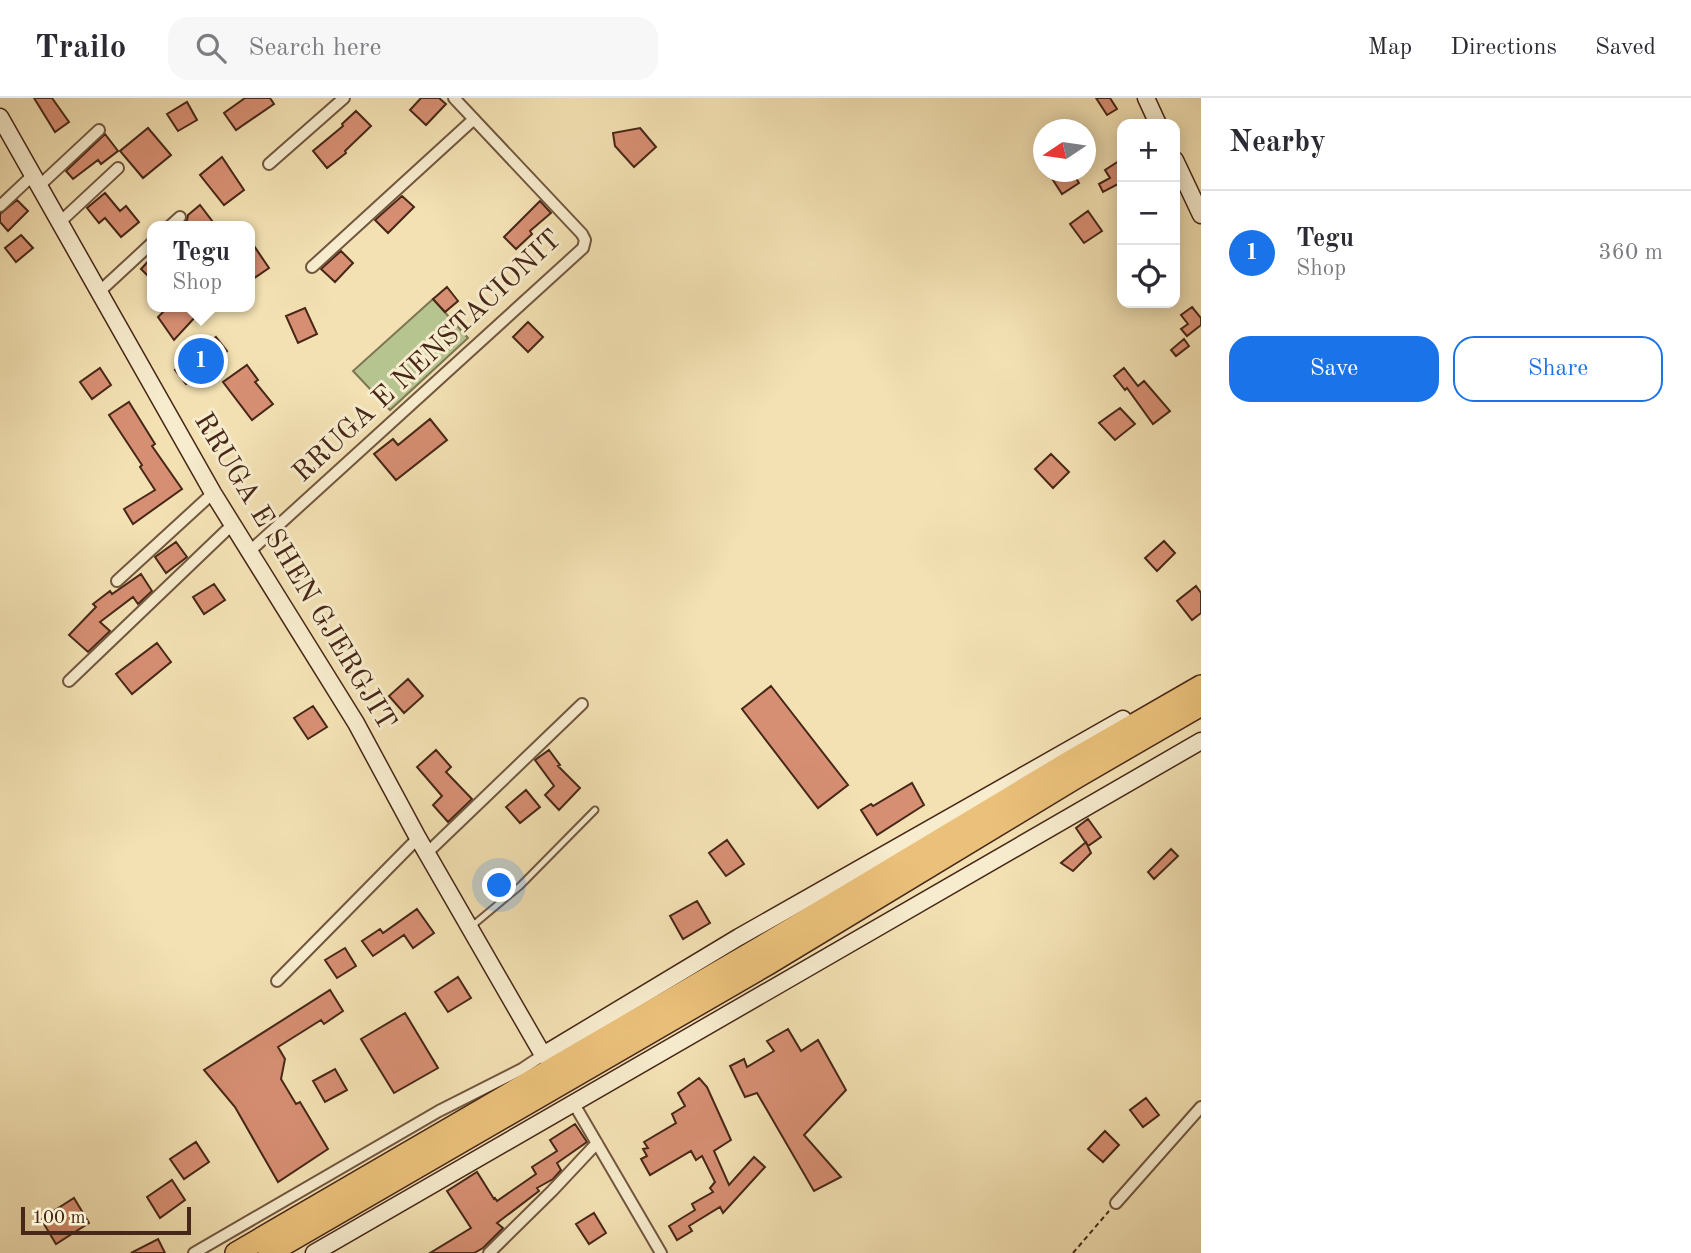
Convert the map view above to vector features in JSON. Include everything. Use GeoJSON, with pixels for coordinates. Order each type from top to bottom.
{"type":"FeatureCollection","features":[{"type":"Feature","properties":{"kind":"highway"},"geometry":{"type":"LineString","coordinates":[[236,1253],[750,954],[1201,686]]}},
{"type":"Feature","properties":{"kind":"highway"},"geometry":{"type":"LineString","coordinates":[[269,1253],[768,964],[1201,705]]}},
{"type":"Feature","properties":{"kind":"street"},"geometry":{"type":"LineString","coordinates":[[270,164],[344,98]]}},
{"type":"Feature","properties":{"kind":"street","name":"RRUGA E NENSTACIONIT"},"geometry":{"type":"LineString","coordinates":[[250,551],[583,248],[585,240],[582,234],[454,98]]}},
{"type":"Feature","properties":{"kind":"street"},"geometry":{"type":"LineString","coordinates":[[1146,98],[1156,119]]}},
{"type":"Feature","properties":{"kind":"street","name":"RRUGA E SHEN GJERGJIT"},"geometry":{"type":"LineString","coordinates":[[0,117],[213,493],[356,723],[418,838],[543,1055]]}},
{"type":"Feature","properties":{"kind":"street"},"geometry":{"type":"LineString","coordinates":[[313,267],[474,119]]}},
{"type":"Feature","properties":{"kind":"street"},"geometry":{"type":"LineString","coordinates":[[0,206],[99,130]]}},
{"type":"Feature","properties":{"kind":"street"},"geometry":{"type":"LineString","coordinates":[[60,222],[118,168]]}},
{"type":"Feature","properties":{"kind":"street"},"geometry":{"type":"LineString","coordinates":[[1180,171],[1201,215]]}},
{"type":"Feature","properties":{"kind":"street"},"geometry":{"type":"LineString","coordinates":[[176,221],[180,217]]}},
{"type":"Feature","properties":{"kind":"street"},"geometry":{"type":"LineString","coordinates":[[99,292],[147,248]]}},
{"type":"Feature","properties":{"kind":"street"},"geometry":{"type":"LineString","coordinates":[[117,581],[213,493]]}},
{"type":"Feature","properties":{"kind":"street"},"geometry":{"type":"LineString","coordinates":[[69,681],[233,524]]}},
{"type":"Feature","properties":{"kind":"street"},"geometry":{"type":"LineString","coordinates":[[194,1253],[439,1111],[522,1069],[751,930],[1201,675]]}},
{"type":"Feature","properties":{"kind":"street"},"geometry":{"type":"LineString","coordinates":[[427,853],[582,704]]}},
{"type":"Feature","properties":{"kind":"street"},"geometry":{"type":"LineString","coordinates":[[314,1253],[578,1110],[746,1001],[1201,741]]}},
{"type":"Feature","properties":{"kind":"street"},"geometry":{"type":"LineString","coordinates":[[277,981],[418,838]]}},
{"type":"Feature","properties":{"kind":"street"},"geometry":{"type":"LineString","coordinates":[[1116,1203],[1201,1107]]}},
{"type":"Feature","properties":{"kind":"street"},"geometry":{"type":"LineString","coordinates":[[578,1110],[661,1253]]}},
{"type":"Feature","properties":{"kind":"street"},"geometry":{"type":"LineString","coordinates":[[489,1253],[597,1143]]}},
{"type":"Feature","properties":{"kind":"lane"},"geometry":{"type":"LineString","coordinates":[[470,928],[520,886],[595,810]]}},
{"type":"Feature","properties":{"kind":"path"},"geometry":{"type":"LineString","coordinates":[[1073,1253],[1116,1203]]}},
{"type":"Feature","properties":{"kind":"green space"},"geometry":{"type":"Polygon","coordinates":[[[433,299],[468,338],[390,410],[353,371],[433,299]]]}},
{"type":"Feature","properties":{"kind":"building"},"geometry":{"type":"Polygon","coordinates":[[[34,98],[52,98],[69,122],[55,132],[34,98]]]}},
{"type":"Feature","properties":{"kind":"building"},"geometry":{"type":"Polygon","coordinates":[[[245,98],[270,98],[274,104],[236,130],[224,113],[245,98]]]}},
{"type":"Feature","properties":{"kind":"building"},"geometry":{"type":"Polygon","coordinates":[[[421,98],[439,98],[446,104],[426,125],[410,110],[421,98]]]}},
{"type":"Feature","properties":{"kind":"building"},"geometry":{"type":"Polygon","coordinates":[[[1096,98],[1110,98],[1117,109],[1107,115],[1096,98]]]}},
{"type":"Feature","properties":{"kind":"building"},"geometry":{"type":"Polygon","coordinates":[[[187,102],[197,120],[178,131],[167,114],[187,102]]]}},
{"type":"Feature","properties":{"kind":"building"},"geometry":{"type":"Polygon","coordinates":[[[356,111],[371,126],[346,153],[327,168],[313,151],[343,126],[356,111]]]}},
{"type":"Feature","properties":{"kind":"building"},"geometry":{"type":"Polygon","coordinates":[[[148,128],[171,155],[143,178],[120,151],[148,128]]]}},
{"type":"Feature","properties":{"kind":"building"},"geometry":{"type":"Polygon","coordinates":[[[640,128],[656,147],[634,167],[615,146],[613,133],[640,128]]]}},
{"type":"Feature","properties":{"kind":"building"},"geometry":{"type":"Polygon","coordinates":[[[105,134],[118,151],[101,164],[98,160],[73,179],[66,171],[105,134]]]}},
{"type":"Feature","properties":{"kind":"building"},"geometry":{"type":"Polygon","coordinates":[[[222,157],[244,190],[224,205],[200,175],[222,157]]]}},
{"type":"Feature","properties":{"kind":"building"},"geometry":{"type":"Polygon","coordinates":[[[1117,162],[1117,185],[1103,192],[1099,184],[1110,178],[1105,170],[1117,162]]]}},
{"type":"Feature","properties":{"kind":"building"},"geometry":{"type":"Polygon","coordinates":[[[1054,182],[1078,182],[1079,183],[1062,194],[1054,182]]]}},
{"type":"Feature","properties":{"kind":"building"},"geometry":{"type":"Polygon","coordinates":[[[105,193],[120,211],[126,206],[139,222],[121,237],[105,218],[99,223],[87,208],[105,193]]]}},
{"type":"Feature","properties":{"kind":"building"},"geometry":{"type":"Polygon","coordinates":[[[402,196],[414,207],[388,233],[375,220],[402,196]]]}},
{"type":"Feature","properties":{"kind":"building"},"geometry":{"type":"Polygon","coordinates":[[[17,200],[28,211],[8,231],[0,222],[0,214],[17,200]]]}},
{"type":"Feature","properties":{"kind":"building"},"geometry":{"type":"Polygon","coordinates":[[[540,201],[551,213],[530,231],[532,234],[516,249],[504,237],[540,201]]]}},
{"type":"Feature","properties":{"kind":"building"},"geometry":{"type":"Polygon","coordinates":[[[200,205],[212,221],[186,221],[188,215],[200,205]]]}},
{"type":"Feature","properties":{"kind":"building"},"geometry":{"type":"Polygon","coordinates":[[[1088,211],[1102,231],[1084,243],[1070,224],[1088,211]]]}},
{"type":"Feature","properties":{"kind":"building"},"geometry":{"type":"Polygon","coordinates":[[[21,235],[33,248],[16,262],[5,248],[21,235]]]}},
{"type":"Feature","properties":{"kind":"building"},"geometry":{"type":"Polygon","coordinates":[[[255,247],[269,268],[255,278],[255,247]]]}},
{"type":"Feature","properties":{"kind":"building"},"geometry":{"type":"Polygon","coordinates":[[[341,251],[353,263],[335,282],[321,269],[341,251]]]}},
{"type":"Feature","properties":{"kind":"building"},"geometry":{"type":"Polygon","coordinates":[[[147,262],[147,275],[141,269],[147,262]]]}},
{"type":"Feature","properties":{"kind":"building"},"geometry":{"type":"Polygon","coordinates":[[[447,287],[458,301],[445,312],[433,299],[447,287]]]}},
{"type":"Feature","properties":{"kind":"building"},"geometry":{"type":"Polygon","coordinates":[[[1192,307],[1201,318],[1201,325],[1187,336],[1181,329],[1188,324],[1181,315],[1192,307]]]}},
{"type":"Feature","properties":{"kind":"building"},"geometry":{"type":"Polygon","coordinates":[[[305,308],[317,334],[298,343],[286,316],[305,308]]]}},
{"type":"Feature","properties":{"kind":"building"},"geometry":{"type":"Polygon","coordinates":[[[163,312],[194,312],[197,315],[174,340],[158,317],[163,312]]]}},
{"type":"Feature","properties":{"kind":"building"},"geometry":{"type":"Polygon","coordinates":[[[528,322],[543,337],[528,352],[513,337],[528,322]]]}},
{"type":"Feature","properties":{"kind":"building"},"geometry":{"type":"Polygon","coordinates":[[[216,337],[227,351],[186,384],[175,370],[216,337]]]}},
{"type":"Feature","properties":{"kind":"building"},"geometry":{"type":"Polygon","coordinates":[[[1184,339],[1189,346],[1176,356],[1171,350],[1184,339]]]}},
{"type":"Feature","properties":{"kind":"building"},"geometry":{"type":"Polygon","coordinates":[[[247,365],[258,380],[255,382],[273,404],[252,420],[223,382],[247,365]]]}},
{"type":"Feature","properties":{"kind":"building"},"geometry":{"type":"Polygon","coordinates":[[[100,368],[111,385],[92,399],[80,382],[100,368]]]}},
{"type":"Feature","properties":{"kind":"building"},"geometry":{"type":"Polygon","coordinates":[[[1124,368],[1138,386],[1144,381],[1170,411],[1153,424],[1127,388],[1125,390],[1114,376],[1124,368]]]}},
{"type":"Feature","properties":{"kind":"building"},"geometry":{"type":"Polygon","coordinates":[[[129,402],[155,444],[152,446],[182,489],[133,524],[124,509],[155,490],[109,415],[129,402]]]}},
{"type":"Feature","properties":{"kind":"building"},"geometry":{"type":"Polygon","coordinates":[[[1120,408],[1135,424],[1115,440],[1099,423],[1120,408]]]}},
{"type":"Feature","properties":{"kind":"building"},"geometry":{"type":"Polygon","coordinates":[[[430,419],[447,440],[396,480],[374,454],[393,439],[398,445],[430,419]]]}},
{"type":"Feature","properties":{"kind":"building"},"geometry":{"type":"Polygon","coordinates":[[[1051,454],[1069,472],[1053,488],[1035,469],[1051,454]]]}},
{"type":"Feature","properties":{"kind":"building"},"geometry":{"type":"Polygon","coordinates":[[[1164,541],[1175,553],[1157,571],[1145,558],[1164,541]]]}},
{"type":"Feature","properties":{"kind":"building"},"geometry":{"type":"Polygon","coordinates":[[[176,542],[187,557],[166,573],[155,557],[176,542]]]}},
{"type":"Feature","properties":{"kind":"building"},"geometry":{"type":"Polygon","coordinates":[[[141,574],[152,591],[138,604],[133,597],[100,622],[110,631],[88,652],[69,635],[96,607],[93,604],[141,574]]]}},
{"type":"Feature","properties":{"kind":"building"},"geometry":{"type":"Polygon","coordinates":[[[214,584],[225,600],[204,614],[193,597],[214,584]]]}},
{"type":"Feature","properties":{"kind":"building"},"geometry":{"type":"Polygon","coordinates":[[[1196,586],[1201,593],[1201,613],[1192,620],[1177,601],[1196,586]]]}},
{"type":"Feature","properties":{"kind":"building"},"geometry":{"type":"Polygon","coordinates":[[[157,643],[171,662],[132,694],[116,674],[157,643]]]}},
{"type":"Feature","properties":{"kind":"building"},"geometry":{"type":"Polygon","coordinates":[[[408,679],[423,696],[404,713],[389,696],[408,679]]]}},
{"type":"Feature","properties":{"kind":"building"},"geometry":{"type":"Polygon","coordinates":[[[771,686],[848,785],[818,808],[742,709],[771,686]]]}},
{"type":"Feature","properties":{"kind":"building"},"geometry":{"type":"Polygon","coordinates":[[[313,706],[327,727],[308,739],[294,718],[313,706]]]}},
{"type":"Feature","properties":{"kind":"building"},"geometry":{"type":"Polygon","coordinates":[[[436,750],[451,767],[446,772],[472,799],[448,822],[433,805],[442,796],[417,767],[436,750]]]}},
{"type":"Feature","properties":{"kind":"building"},"geometry":{"type":"Polygon","coordinates":[[[549,750],[560,765],[558,766],[580,788],[559,810],[545,795],[554,786],[535,760],[549,750]]]}},
{"type":"Feature","properties":{"kind":"building"},"geometry":{"type":"Polygon","coordinates":[[[912,783],[924,805],[877,835],[861,810],[912,783]]]}},
{"type":"Feature","properties":{"kind":"building"},"geometry":{"type":"Polygon","coordinates":[[[526,790],[540,807],[520,823],[506,807],[526,790]]]}},
{"type":"Feature","properties":{"kind":"building"},"geometry":{"type":"Polygon","coordinates":[[[1088,819],[1101,837],[1088,846],[1076,828],[1088,819]]]}},
{"type":"Feature","properties":{"kind":"building"},"geometry":{"type":"Polygon","coordinates":[[[727,840],[744,864],[726,876],[709,853],[727,840]]]}},
{"type":"Feature","properties":{"kind":"building"},"geometry":{"type":"Polygon","coordinates":[[[1086,842],[1091,853],[1073,871],[1061,863],[1086,842]]]}},
{"type":"Feature","properties":{"kind":"building"},"geometry":{"type":"Polygon","coordinates":[[[1171,849],[1178,856],[1154,879],[1148,872],[1171,849]]]}},
{"type":"Feature","properties":{"kind":"building"},"geometry":{"type":"Polygon","coordinates":[[[697,901],[710,923],[683,939],[670,916],[697,901]]]}},
{"type":"Feature","properties":{"kind":"building"},"geometry":{"type":"Polygon","coordinates":[[[417,909],[434,933],[413,948],[404,935],[373,956],[362,941],[380,929],[383,933],[417,909]]]}},
{"type":"Feature","properties":{"kind":"building"},"geometry":{"type":"Polygon","coordinates":[[[345,948],[356,966],[337,978],[325,960],[345,948]]]}},
{"type":"Feature","properties":{"kind":"building"},"geometry":{"type":"Polygon","coordinates":[[[458,977],[471,998],[448,1012],[435,992],[458,977]]]}},
{"type":"Feature","properties":{"kind":"building"},"geometry":{"type":"Polygon","coordinates":[[[330,990],[343,1011],[324,1024],[321,1020],[278,1047],[285,1059],[281,1079],[296,1104],[300,1102],[328,1149],[278,1182],[235,1107],[204,1070],[330,990]]]}},
{"type":"Feature","properties":{"kind":"building"},"geometry":{"type":"Polygon","coordinates":[[[405,1013],[438,1068],[394,1093],[361,1039],[405,1013]]]}},
{"type":"Feature","properties":{"kind":"building"},"geometry":{"type":"Polygon","coordinates":[[[788,1029],[801,1051],[818,1040],[846,1090],[804,1135],[841,1177],[814,1191],[757,1093],[745,1097],[730,1066],[744,1059],[747,1067],[774,1051],[767,1041],[788,1029]]]}},
{"type":"Feature","properties":{"kind":"building"},"geometry":{"type":"Polygon","coordinates":[[[335,1069],[347,1090],[325,1102],[313,1081],[335,1069]]]}},
{"type":"Feature","properties":{"kind":"building"},"geometry":{"type":"Polygon","coordinates":[[[699,1078],[707,1087],[731,1140],[714,1151],[729,1185],[754,1157],[765,1167],[723,1213],[720,1207],[689,1226],[692,1231],[677,1240],[669,1226],[695,1210],[692,1204],[713,1192],[710,1188],[715,1182],[702,1156],[696,1160],[691,1151],[650,1175],[641,1159],[647,1156],[643,1149],[648,1148],[644,1142],[676,1123],[672,1114],[685,1106],[678,1093],[699,1078]]]}},
{"type":"Feature","properties":{"kind":"building"},"geometry":{"type":"Polygon","coordinates":[[[1146,1098],[1159,1115],[1143,1127],[1130,1110],[1146,1098]]]}},
{"type":"Feature","properties":{"kind":"building"},"geometry":{"type":"Polygon","coordinates":[[[575,1124],[587,1142],[557,1163],[561,1170],[553,1179],[537,1188],[539,1191],[497,1223],[503,1228],[483,1248],[474,1253],[430,1253],[471,1228],[447,1191],[477,1172],[497,1201],[536,1174],[532,1167],[557,1151],[550,1140],[575,1124]]]}},
{"type":"Feature","properties":{"kind":"building"},"geometry":{"type":"Polygon","coordinates":[[[1105,1131],[1119,1145],[1103,1162],[1088,1149],[1105,1131]]]}},
{"type":"Feature","properties":{"kind":"building"},"geometry":{"type":"Polygon","coordinates":[[[196,1142],[209,1162],[184,1179],[170,1159],[196,1142]]]}},
{"type":"Feature","properties":{"kind":"building"},"geometry":{"type":"Polygon","coordinates":[[[172,1180],[185,1200],[160,1218],[147,1197],[172,1180]]]}},
{"type":"Feature","properties":{"kind":"building"},"geometry":{"type":"Polygon","coordinates":[[[74,1198],[89,1223],[56,1244],[41,1219],[74,1198]]]}},
{"type":"Feature","properties":{"kind":"building"},"geometry":{"type":"Polygon","coordinates":[[[594,1213],[606,1233],[589,1244],[576,1224],[594,1213]]]}},
{"type":"Feature","properties":{"kind":"building"},"geometry":{"type":"Polygon","coordinates":[[[158,1239],[165,1253],[131,1253],[158,1239]]]}},
{"type":"Feature","properties":{"kind":"place","name":"Tegu"},"geometry":{"type":"Point","coordinates":[201,361]}}]}
